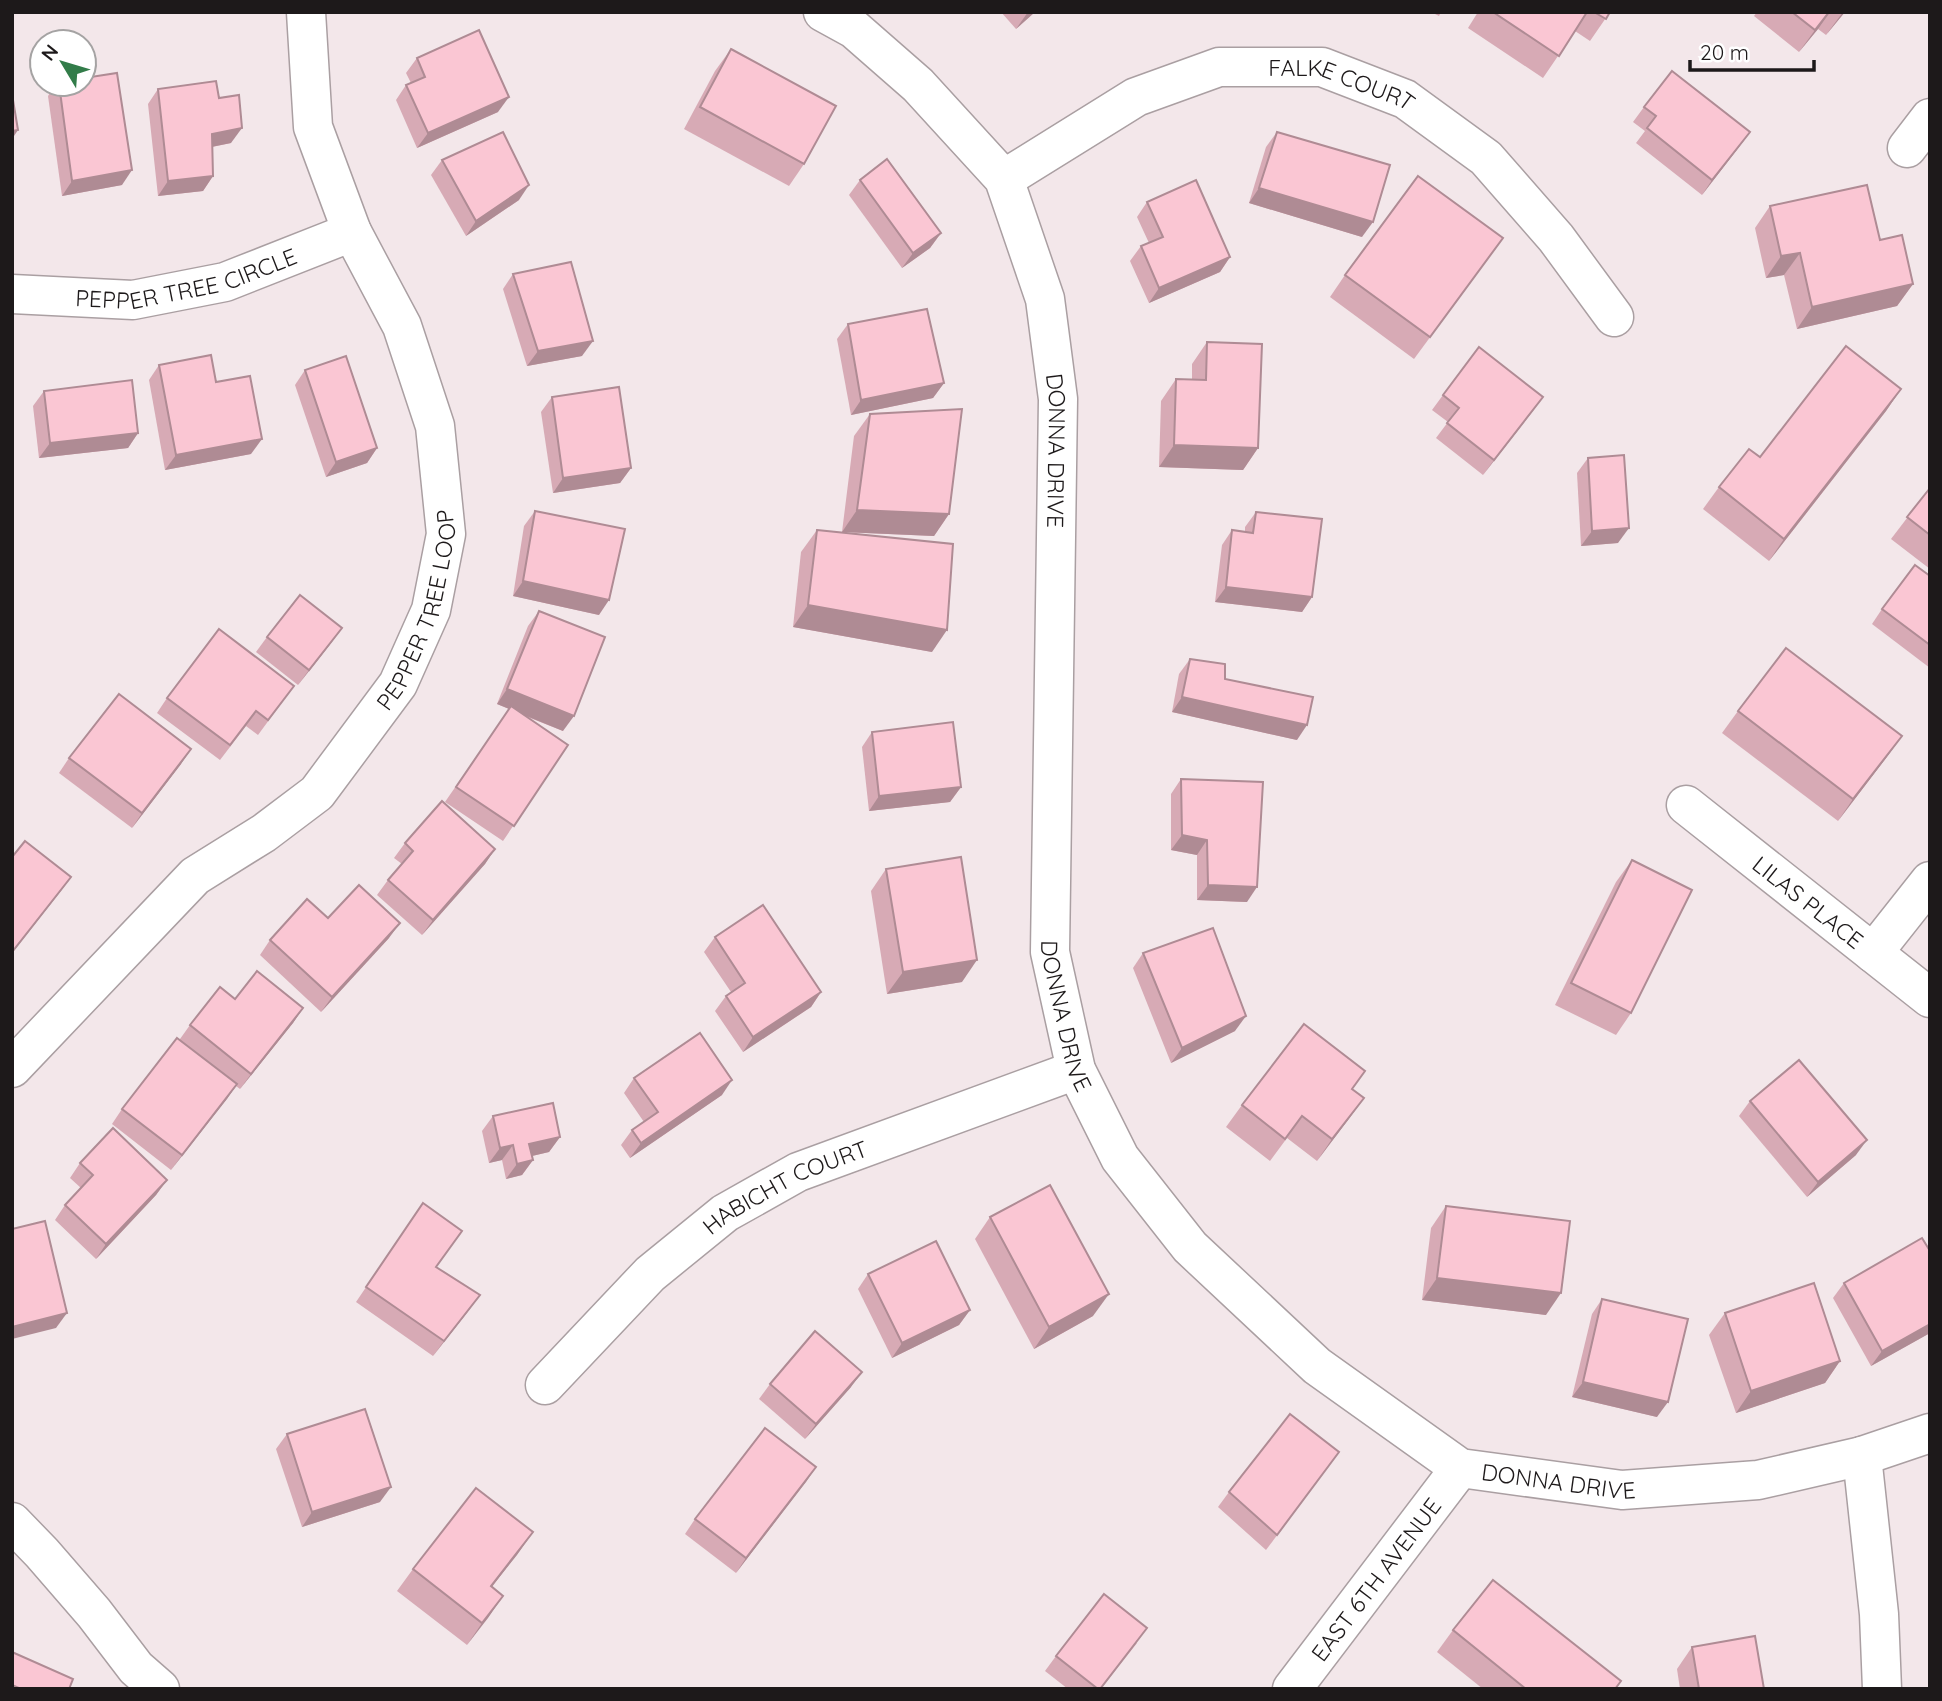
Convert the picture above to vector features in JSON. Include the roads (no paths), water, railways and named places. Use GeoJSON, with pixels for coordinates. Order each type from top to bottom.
{"type":"FeatureCollection","features":[{"type":"Feature","properties":{"kind":"street","name":"PEPPER TREE LOOP"},"geometry":{"type":"LineString","coordinates":[[12,1068],[195,877],[264,833],[317,793],[398,684],[431,610],[446,534],[435,426],[402,326],[352,232],[313,127],[306,12]]}},
{"type":"Feature","properties":{"kind":"street","name":"DONNA DRIVE"},"geometry":{"type":"LineString","coordinates":[[823,12],[854,29],[918,85],[1004,179],[1045,299],[1058,399],[1051,952],[1076,1070],[1119,1158],[1190,1247],[1317,1366],[1460,1468],[1622,1490],[1758,1480],[1862,1456],[1930,1433]]}},
{"type":"Feature","properties":{"kind":"street","name":"FALKE COURT"},"geometry":{"type":"LineString","coordinates":[[1004,179],[1136,97],[1219,67],[1322,67],[1405,99],[1486,159],[1556,238],[1614,317]]}},
{"type":"Feature","properties":{"kind":"street"},"geometry":{"type":"LineString","coordinates":[[1906,148],[1930,118]]}},
{"type":"Feature","properties":{"kind":"street","name":"PEPPER TREE CIRCLE"},"geometry":{"type":"LineString","coordinates":[[12,294],[132,300],[225,282],[352,232]]}},
{"type":"Feature","properties":{"kind":"street","name":"LILAS PLACE"},"geometry":{"type":"LineString","coordinates":[[1686,804],[1930,998]]}},
{"type":"Feature","properties":{"kind":"street"},"geometry":{"type":"LineString","coordinates":[[1873,953],[1930,881]]}},
{"type":"Feature","properties":{"kind":"street","name":"HABICHT COURT"},"geometry":{"type":"LineString","coordinates":[[545,1385],[650,1273],[725,1213],[798,1172],[1076,1070]]}},
{"type":"Feature","properties":{"kind":"street"},"geometry":{"type":"LineString","coordinates":[[1862,1456],[1879,1615],[1882,1689]]}},
{"type":"Feature","properties":{"kind":"street","name":"EAST 6TH AVENUE"},"geometry":{"type":"LineString","coordinates":[[1292,1689],[1460,1468]]}},
{"type":"Feature","properties":{"kind":"street"},"geometry":{"type":"LineString","coordinates":[[12,1522],[85,1603],[138,1682]]}}]}
